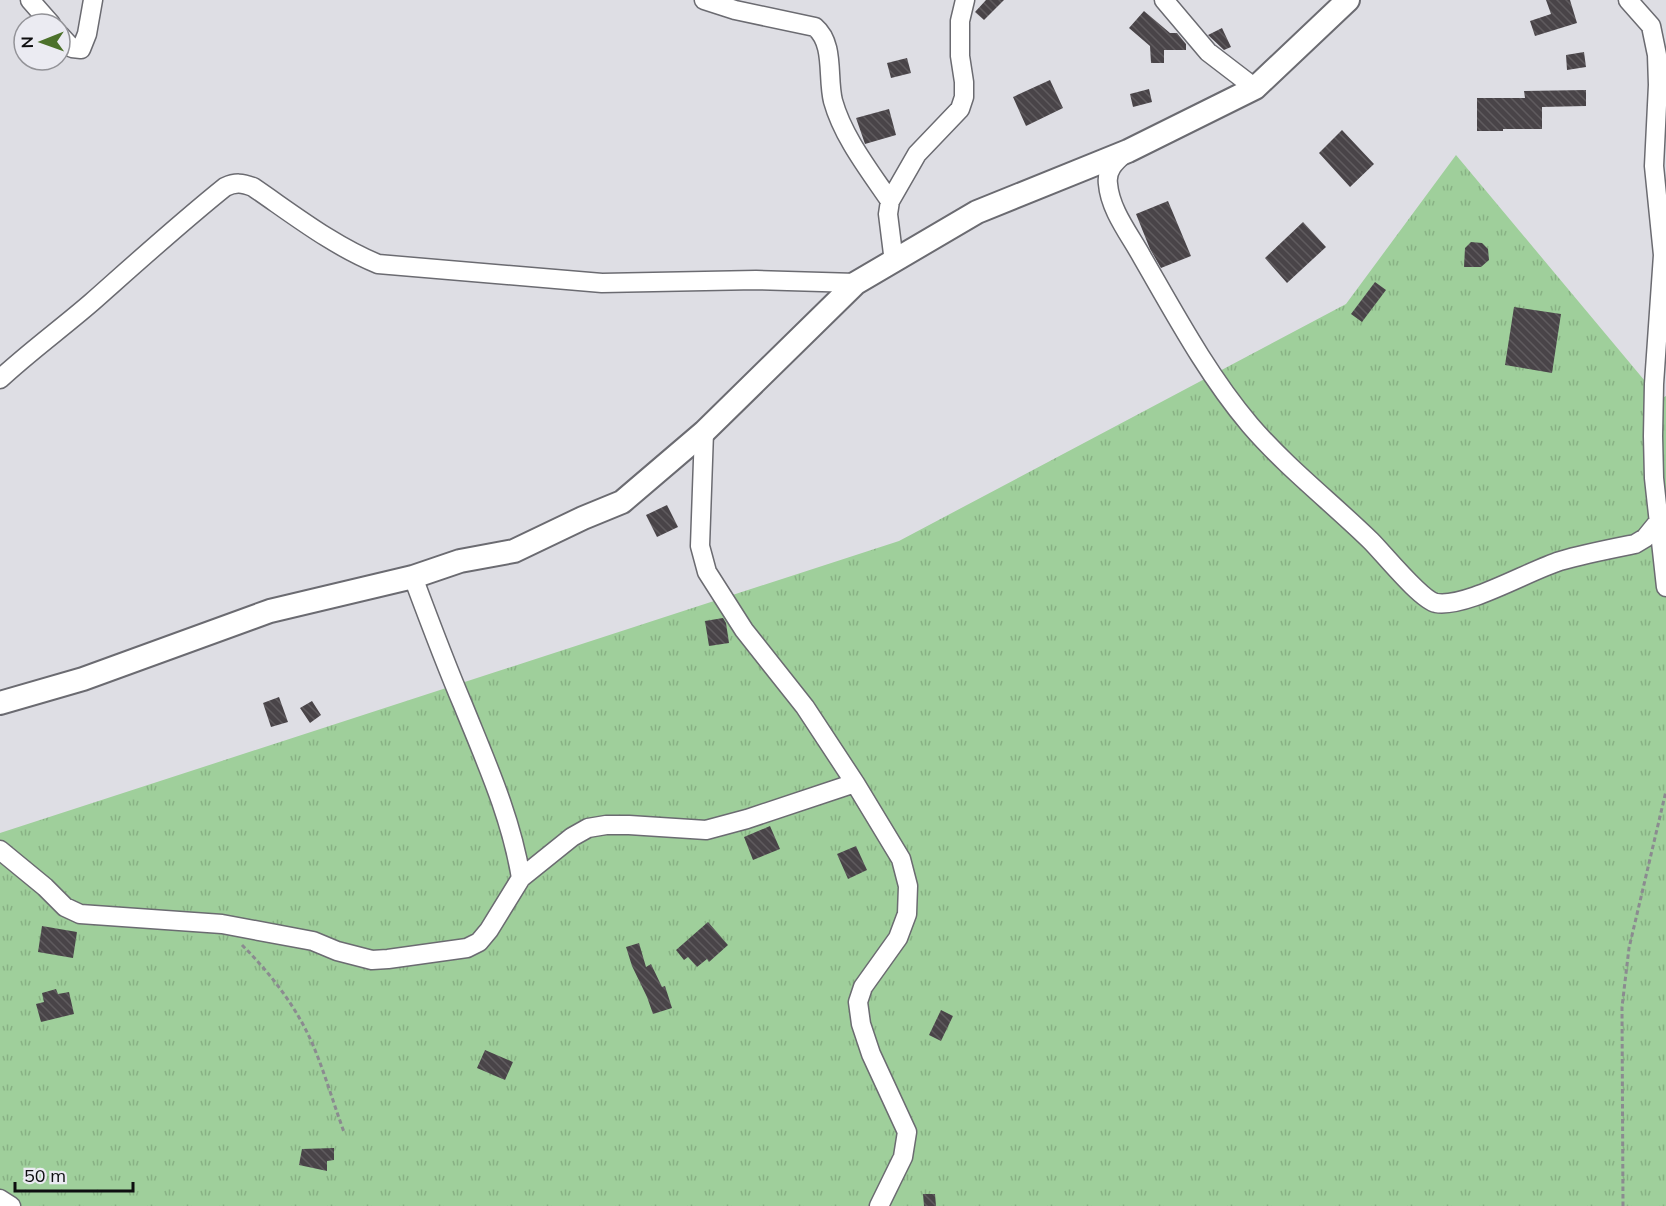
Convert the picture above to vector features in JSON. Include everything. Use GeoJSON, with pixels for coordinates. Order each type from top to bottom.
{"type":"FeatureCollection","features":[{"type":"Feature","properties":{"kind":"street"},"geometry":{"type":"LineString","coordinates":[[30,0],[40,12]]}},
{"type":"Feature","properties":{"kind":"street"},"geometry":{"type":"LineString","coordinates":[[72,48],[81,49],[87,34],[93,0]]}},
{"type":"Feature","properties":{"kind":"street"},"geometry":{"type":"LineString","coordinates":[[704,0],[735,10],[815,27],[823,33],[827,44],[833,100],[840,122],[890,201]]}},
{"type":"Feature","properties":{"kind":"street"},"geometry":{"type":"LineString","coordinates":[[894,262],[888,214],[890,201],[917,154],[960,109],[964,97],[960,56],[960,21],[965,0]]}},
{"type":"Feature","properties":{"kind":"street"},"geometry":{"type":"LineString","coordinates":[[1164,0],[1208,52],[1255,88]]}},
{"type":"Feature","properties":{"kind":"street"},"geometry":{"type":"LineString","coordinates":[[0,702],[83,679],[270,611],[413,577],[460,561],[514,551],[622,502],[704,432],[856,283],[977,212],[1128,151],[1255,88],[1348,0]]}},
{"type":"Feature","properties":{"kind":"street"},"geometry":{"type":"LineString","coordinates":[[1628,0],[1651,26],[1658,55],[1654,166],[1663,255],[1653,436],[1658,522],[1666,587]]}},
{"type":"Feature","properties":{"kind":"street"},"geometry":{"type":"LineString","coordinates":[[1128,151],[1112,165],[1107,181],[1110,197],[1206,364],[1250,424],[1288,464],[1373,543],[1424,596],[1434,603],[1464,599],[1559,561],[1635,544],[1645,538],[1658,522]]}},
{"type":"Feature","properties":{"kind":"street"},"geometry":{"type":"LineString","coordinates":[[0,379],[33,349],[90,304],[175,228],[233,183],[243,183],[253,187],[311,228],[350,252],[378,264],[602,282],[756,280],[856,283]]}},
{"type":"Feature","properties":{"kind":"street"},"geometry":{"type":"LineString","coordinates":[[704,432],[700,546],[706,572],[744,630],[805,707],[855,783],[901,859],[908,886],[907,914],[898,938],[863,987],[858,1002],[861,1024],[871,1054],[907,1132],[903,1157],[879,1206]]}},
{"type":"Feature","properties":{"kind":"street"},"geometry":{"type":"LineString","coordinates":[[413,577],[499,792],[515,843],[521,878]]}},
{"type":"Feature","properties":{"kind":"street"},"geometry":{"type":"LineString","coordinates":[[0,850],[45,887],[64,907],[80,914],[222,924],[313,941],[338,951],[372,960],[467,948],[478,942],[489,930],[521,878],[572,837],[588,828],[629,825],[706,830],[766,813],[855,783]]}},
{"type":"Feature","properties":{"kind":"street"},"geometry":{"type":"LineString","coordinates":[[0,1199],[11,1206]]}},
{"type":"Feature","properties":{"kind":"path"},"geometry":{"type":"LineString","coordinates":[[1623,1206],[1622,1007],[1629,948],[1666,791]]}},
{"type":"Feature","properties":{"kind":"path"},"geometry":{"type":"LineString","coordinates":[[222,924],[262,965],[292,1006],[315,1049],[344,1132]]}},
{"type":"Feature","properties":{"kind":"green space"},"geometry":{"type":"Polygon","coordinates":[[[1456,155],[1660,399],[1666,396],[1666,1206],[0,1206],[0,833],[899,541],[1346,304],[1456,155]]]}},
{"type":"Feature","properties":{"kind":"building"},"geometry":{"type":"Polygon","coordinates":[[[986,0],[1004,0],[984,20],[975,12],[986,0]]]}},
{"type":"Feature","properties":{"kind":"building"},"geometry":{"type":"Polygon","coordinates":[[[1546,0],[1570,0],[1577,23],[1535,36],[1530,21],[1551,14],[1546,0]]]}},
{"type":"Feature","properties":{"kind":"building"},"geometry":{"type":"Polygon","coordinates":[[[1144,11],[1170,33],[1177,33],[1186,44],[1186,50],[1164,50],[1164,63],[1151,63],[1150,46],[1129,28],[1144,11]]]}},
{"type":"Feature","properties":{"kind":"building"},"geometry":{"type":"Polygon","coordinates":[[[1222,28],[1231,47],[1224,50],[1208,35],[1222,28]]]}},
{"type":"Feature","properties":{"kind":"building"},"geometry":{"type":"Polygon","coordinates":[[[1584,52],[1586,67],[1567,70],[1566,55],[1584,52]]]}},
{"type":"Feature","properties":{"kind":"building"},"geometry":{"type":"Polygon","coordinates":[[[907,58],[911,73],[891,78],[887,63],[907,58]]]}},
{"type":"Feature","properties":{"kind":"building"},"geometry":{"type":"Polygon","coordinates":[[[1050,80],[1063,108],[1026,126],[1013,97],[1050,80]]]}},
{"type":"Feature","properties":{"kind":"building"},"geometry":{"type":"Polygon","coordinates":[[[1149,89],[1152,102],[1133,107],[1130,94],[1149,89]]]}},
{"type":"Feature","properties":{"kind":"building"},"geometry":{"type":"Polygon","coordinates":[[[1586,90],[1586,106],[1542,107],[1542,129],[1477,131],[1477,98],[1525,98],[1524,91],[1586,90]]]}},
{"type":"Feature","properties":{"kind":"building"},"geometry":{"type":"Polygon","coordinates":[[[889,109],[896,135],[865,144],[856,118],[889,109]]]}},
{"type":"Feature","properties":{"kind":"building"},"geometry":{"type":"Polygon","coordinates":[[[1342,130],[1374,164],[1350,187],[1319,153],[1342,130]]]}},
{"type":"Feature","properties":{"kind":"building"},"geometry":{"type":"Polygon","coordinates":[[[1168,201],[1191,256],[1161,268],[1150,249],[1136,214],[1168,201]]]}},
{"type":"Feature","properties":{"kind":"building"},"geometry":{"type":"Polygon","coordinates":[[[1303,222],[1326,247],[1287,283],[1265,258],[1303,222]]]}},
{"type":"Feature","properties":{"kind":"building"},"geometry":{"type":"Polygon","coordinates":[[[1471,242],[1482,243],[1488,249],[1489,260],[1481,267],[1464,267],[1465,248],[1471,242]]]}},
{"type":"Feature","properties":{"kind":"building"},"geometry":{"type":"Polygon","coordinates":[[[1375,282],[1386,290],[1362,322],[1351,314],[1375,282]]]}},
{"type":"Feature","properties":{"kind":"building"},"geometry":{"type":"Polygon","coordinates":[[[1514,307],[1561,314],[1552,373],[1505,365],[1514,307]]]}},
{"type":"Feature","properties":{"kind":"building"},"geometry":{"type":"Polygon","coordinates":[[[667,505],[678,527],[657,537],[646,515],[667,505]]]}},
{"type":"Feature","properties":{"kind":"building"},"geometry":{"type":"Polygon","coordinates":[[[723,618],[729,643],[709,646],[705,621],[723,618]]]}},
{"type":"Feature","properties":{"kind":"building"},"geometry":{"type":"Polygon","coordinates":[[[279,697],[288,722],[271,727],[263,703],[279,697]]]}},
{"type":"Feature","properties":{"kind":"building"},"geometry":{"type":"Polygon","coordinates":[[[312,701],[321,715],[310,723],[300,708],[312,701]]]}},
{"type":"Feature","properties":{"kind":"building"},"geometry":{"type":"Polygon","coordinates":[[[770,826],[780,849],[753,860],[744,837],[770,826]]]}},
{"type":"Feature","properties":{"kind":"building"},"geometry":{"type":"Polygon","coordinates":[[[856,846],[867,870],[848,879],[837,854],[856,846]]]}},
{"type":"Feature","properties":{"kind":"building"},"geometry":{"type":"Polygon","coordinates":[[[708,922],[728,945],[709,962],[707,959],[697,967],[688,957],[684,960],[676,950],[708,922]]]}},
{"type":"Feature","properties":{"kind":"building"},"geometry":{"type":"Polygon","coordinates":[[[42,926],[77,932],[73,958],[38,952],[42,926]]]}},
{"type":"Feature","properties":{"kind":"building"},"geometry":{"type":"Polygon","coordinates":[[[639,943],[646,967],[651,964],[662,987],[665,986],[672,1008],[653,1014],[626,947],[639,943]]]}},
{"type":"Feature","properties":{"kind":"building"},"geometry":{"type":"Polygon","coordinates":[[[56,989],[58,994],[69,992],[74,1014],[41,1022],[36,1004],[44,1002],[42,993],[56,989]]]}},
{"type":"Feature","properties":{"kind":"building"},"geometry":{"type":"Polygon","coordinates":[[[941,1010],[953,1016],[941,1041],[929,1035],[941,1010]]]}},
{"type":"Feature","properties":{"kind":"building"},"geometry":{"type":"Polygon","coordinates":[[[485,1050],[513,1062],[505,1080],[477,1068],[485,1050]]]}},
{"type":"Feature","properties":{"kind":"building"},"geometry":{"type":"Polygon","coordinates":[[[334,1148],[334,1160],[327,1161],[327,1171],[299,1165],[302,1149],[334,1148]]]}},
{"type":"Feature","properties":{"kind":"building"},"geometry":{"type":"Polygon","coordinates":[[[923,1194],[935,1194],[936,1206],[924,1206],[923,1194]]]}}]}
